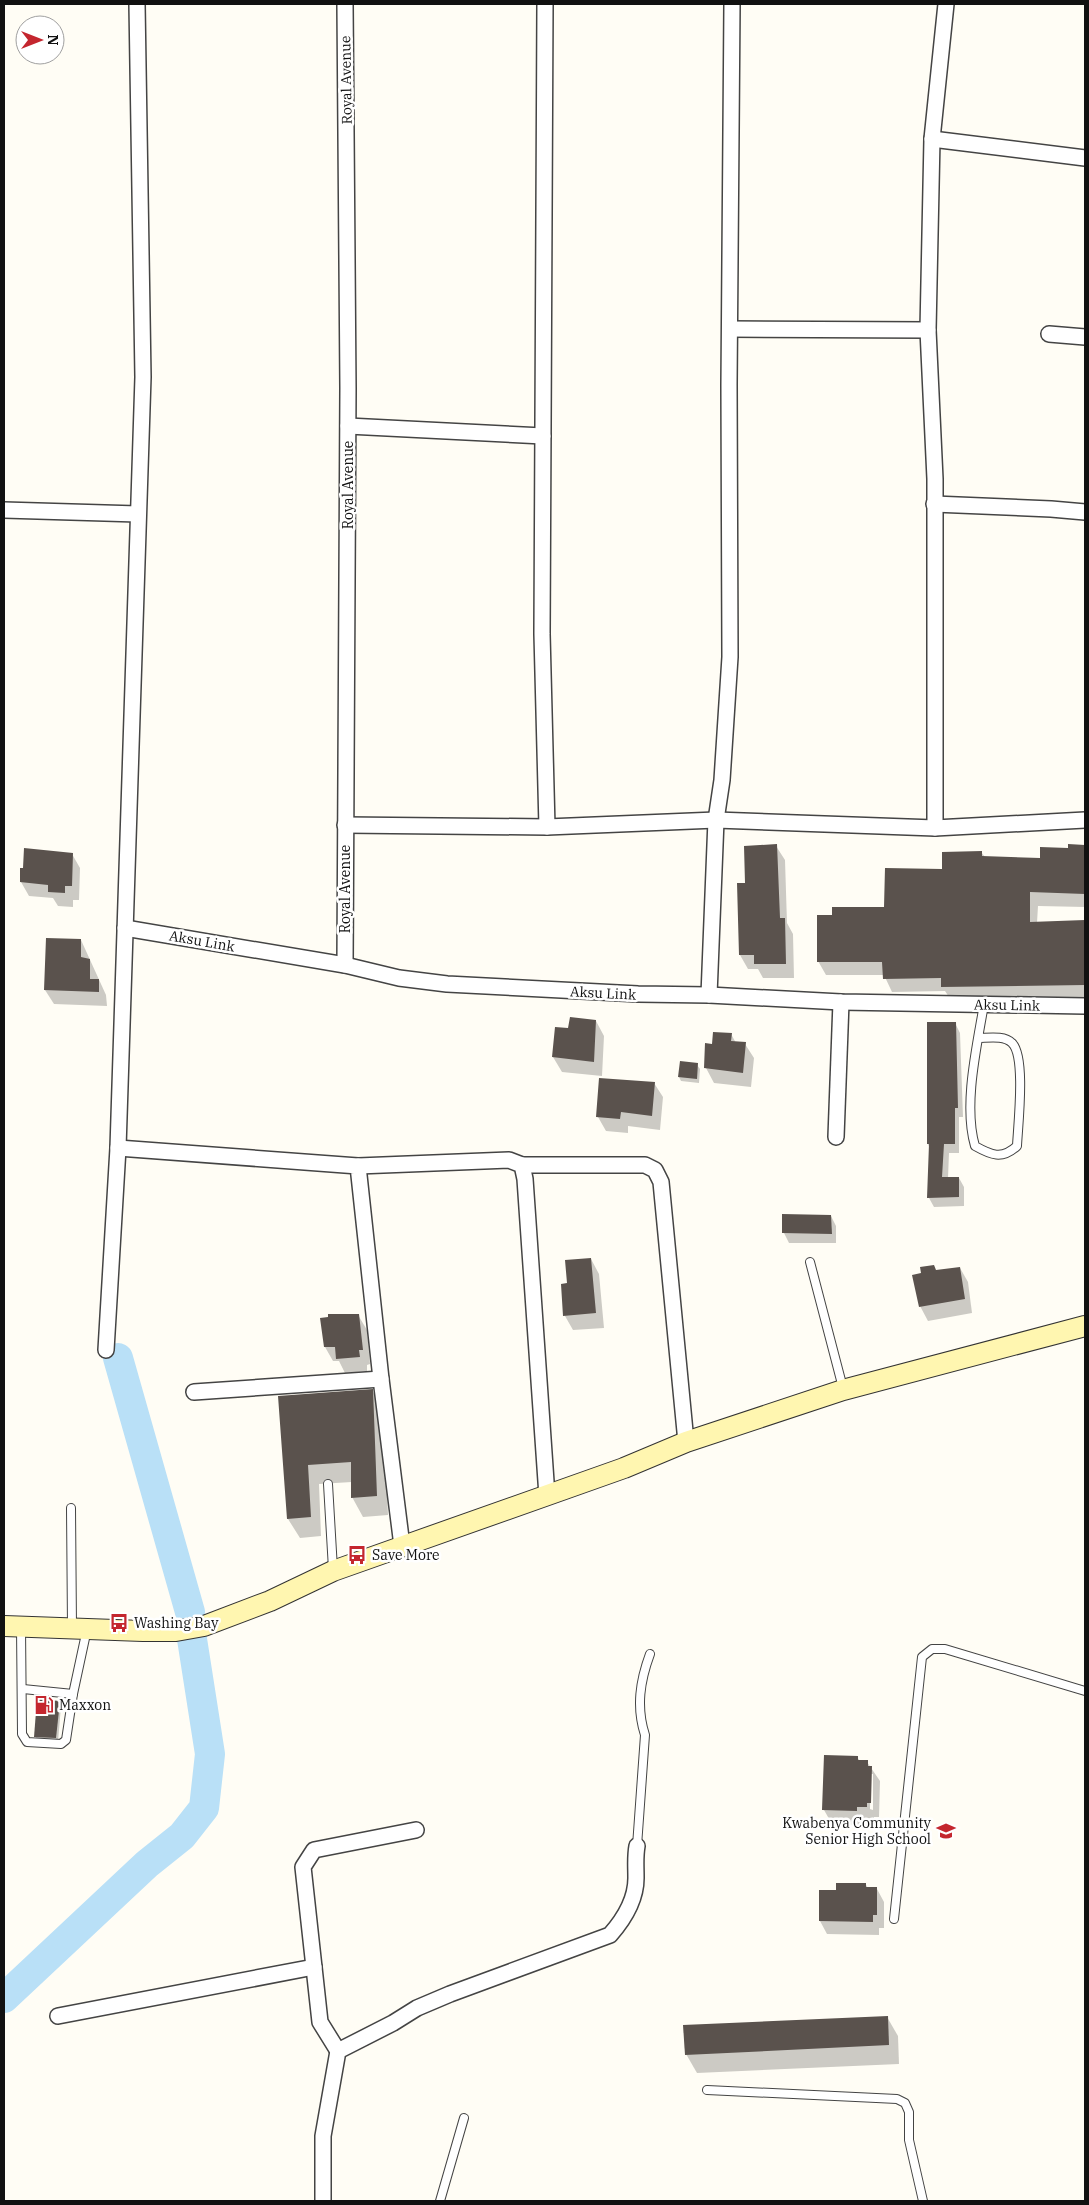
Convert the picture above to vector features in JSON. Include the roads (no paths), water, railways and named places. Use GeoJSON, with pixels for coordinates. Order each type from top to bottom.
{"type":"FeatureCollection","features":[{"type":"Feature","properties":{"kind":"main road"},"geometry":{"type":"LineString","coordinates":[[12,1626],[176,1631],[204,1626],[270,1601],[333,1572],[402,1546],[548,1496],[624,1468],[686,1442],[843,1390],[1085,1326]]}},
{"type":"Feature","properties":{"kind":"street"},"geometry":{"type":"LineString","coordinates":[[106,1350],[118,1148],[143,377],[137,4]]}},
{"type":"Feature","properties":{"kind":"street","name":"Royal Avenue"},"geometry":{"type":"LineString","coordinates":[[345,4],[348,426],[345,965]]}},
{"type":"Feature","properties":{"kind":"street"},"geometry":{"type":"LineString","coordinates":[[545,4],[542,634],[547,826]]}},
{"type":"Feature","properties":{"kind":"street"},"geometry":{"type":"LineString","coordinates":[[709,995],[716,820],[722,780],[730,657],[732,4]]}},
{"type":"Feature","properties":{"kind":"street"},"geometry":{"type":"LineString","coordinates":[[935,828],[934,682],[936,591],[933,404],[928,330],[932,139],[946,4]]}},
{"type":"Feature","properties":{"kind":"street"},"geometry":{"type":"LineString","coordinates":[[932,139],[1085,158]]}},
{"type":"Feature","properties":{"kind":"street"},"geometry":{"type":"LineString","coordinates":[[730,329],[928,330]]}},
{"type":"Feature","properties":{"kind":"street"},"geometry":{"type":"LineString","coordinates":[[1049,334],[1085,337]]}},
{"type":"Feature","properties":{"kind":"street"},"geometry":{"type":"LineString","coordinates":[[348,426],[543,436]]}},
{"type":"Feature","properties":{"kind":"street"},"geometry":{"type":"LineString","coordinates":[[934,504],[1085,512]]}},
{"type":"Feature","properties":{"kind":"street"},"geometry":{"type":"LineString","coordinates":[[4,510],[138,514]]}},
{"type":"Feature","properties":{"kind":"street"},"geometry":{"type":"LineString","coordinates":[[345,825],[547,826],[716,820],[935,828],[1085,820]]}},
{"type":"Feature","properties":{"kind":"street","name":"Aksu Link"},"geometry":{"type":"LineString","coordinates":[[125,928],[345,965],[399,978],[456,985],[841,1002],[1085,1006]]}},
{"type":"Feature","properties":{"kind":"street"},"geometry":{"type":"LineString","coordinates":[[836,1137],[841,1002]]}},
{"type":"Feature","properties":{"kind":"street"},"geometry":{"type":"LineString","coordinates":[[118,1148],[358,1166],[509,1160],[522,1165],[644,1165],[655,1170],[661,1182],[686,1442]]}},
{"type":"Feature","properties":{"kind":"street"},"geometry":{"type":"LineString","coordinates":[[522,1165],[525,1179],[548,1496]]}},
{"type":"Feature","properties":{"kind":"street"},"geometry":{"type":"LineString","coordinates":[[358,1166],[381,1379],[402,1546]]}},
{"type":"Feature","properties":{"kind":"street"},"geometry":{"type":"LineString","coordinates":[[194,1392],[381,1379]]}},
{"type":"Feature","properties":{"kind":"street"},"geometry":{"type":"LineString","coordinates":[[323,2201],[323,2136],[338,2051],[320,2022],[303,1867],[314,1850],[416,1830]]}},
{"type":"Feature","properties":{"kind":"street"},"geometry":{"type":"LineString","coordinates":[[338,2051],[393,2023],[417,2008],[610,1935],[621,1923],[636,1893],[634,1861],[637,1846]]}},
{"type":"Feature","properties":{"kind":"street"},"geometry":{"type":"LineString","coordinates":[[58,2016],[314,1967]]}},
{"type":"Feature","properties":{"kind":"lane"},"geometry":{"type":"LineString","coordinates":[[978,1038],[1000,1038],[1011,1041],[1017,1050],[1020,1101],[1017,1146],[1010,1153],[1001,1156],[992,1156],[976,1146],[972,1135],[972,1075],[978,1038],[984,1004]]}},
{"type":"Feature","properties":{"kind":"lane"},"geometry":{"type":"LineString","coordinates":[[810,1262],[843,1390]]}},
{"type":"Feature","properties":{"kind":"lane"},"geometry":{"type":"LineString","coordinates":[[328,1484],[333,1572]]}},
{"type":"Feature","properties":{"kind":"lane"},"geometry":{"type":"LineString","coordinates":[[12,1626],[23,1689],[22,1734],[27,1742],[64,1743],[73,1694],[79,1629],[71,1508]]}},
{"type":"Feature","properties":{"kind":"lane"},"geometry":{"type":"LineString","coordinates":[[894,1919],[922,1657],[932,1649],[945,1649],[1085,1691]]}},
{"type":"Feature","properties":{"kind":"lane"},"geometry":{"type":"LineString","coordinates":[[637,1846],[645,1735],[640,1717],[639,1699],[645,1668],[650,1654]]}},
{"type":"Feature","properties":{"kind":"lane"},"geometry":{"type":"LineString","coordinates":[[23,1689],[73,1694]]}},
{"type":"Feature","properties":{"kind":"lane"},"geometry":{"type":"LineString","coordinates":[[707,2090],[897,2099],[905,2102],[909,2112],[909,2140],[923,2201]]}},
{"type":"Feature","properties":{"kind":"lane"},"geometry":{"type":"LineString","coordinates":[[440,2201],[464,2118]]}},
{"type":"Feature","properties":{"kind":"waterway"},"geometry":{"type":"LineString","coordinates":[[118,1358],[190,1612]]}},
{"type":"Feature","properties":{"kind":"waterway"},"geometry":{"type":"LineString","coordinates":[[4,1998],[147,1864],[182,1836],[204,1808],[210,1754],[192,1639]]}},
{"type":"Feature","properties":{"kind":"place","name":"Save More"},"geometry":{"type":"Point","coordinates":[357,1555]}},
{"type":"Feature","properties":{"kind":"place","name":"Washing Bay"},"geometry":{"type":"Point","coordinates":[119,1623]}},
{"type":"Feature","properties":{"kind":"place","name":"Maxxon"},"geometry":{"type":"Point","coordinates":[44,1705]}},
{"type":"Feature","properties":{"kind":"place","name":"Kwabenya Community Senior High School"},"geometry":{"type":"Point","coordinates":[946,1831]}}]}
